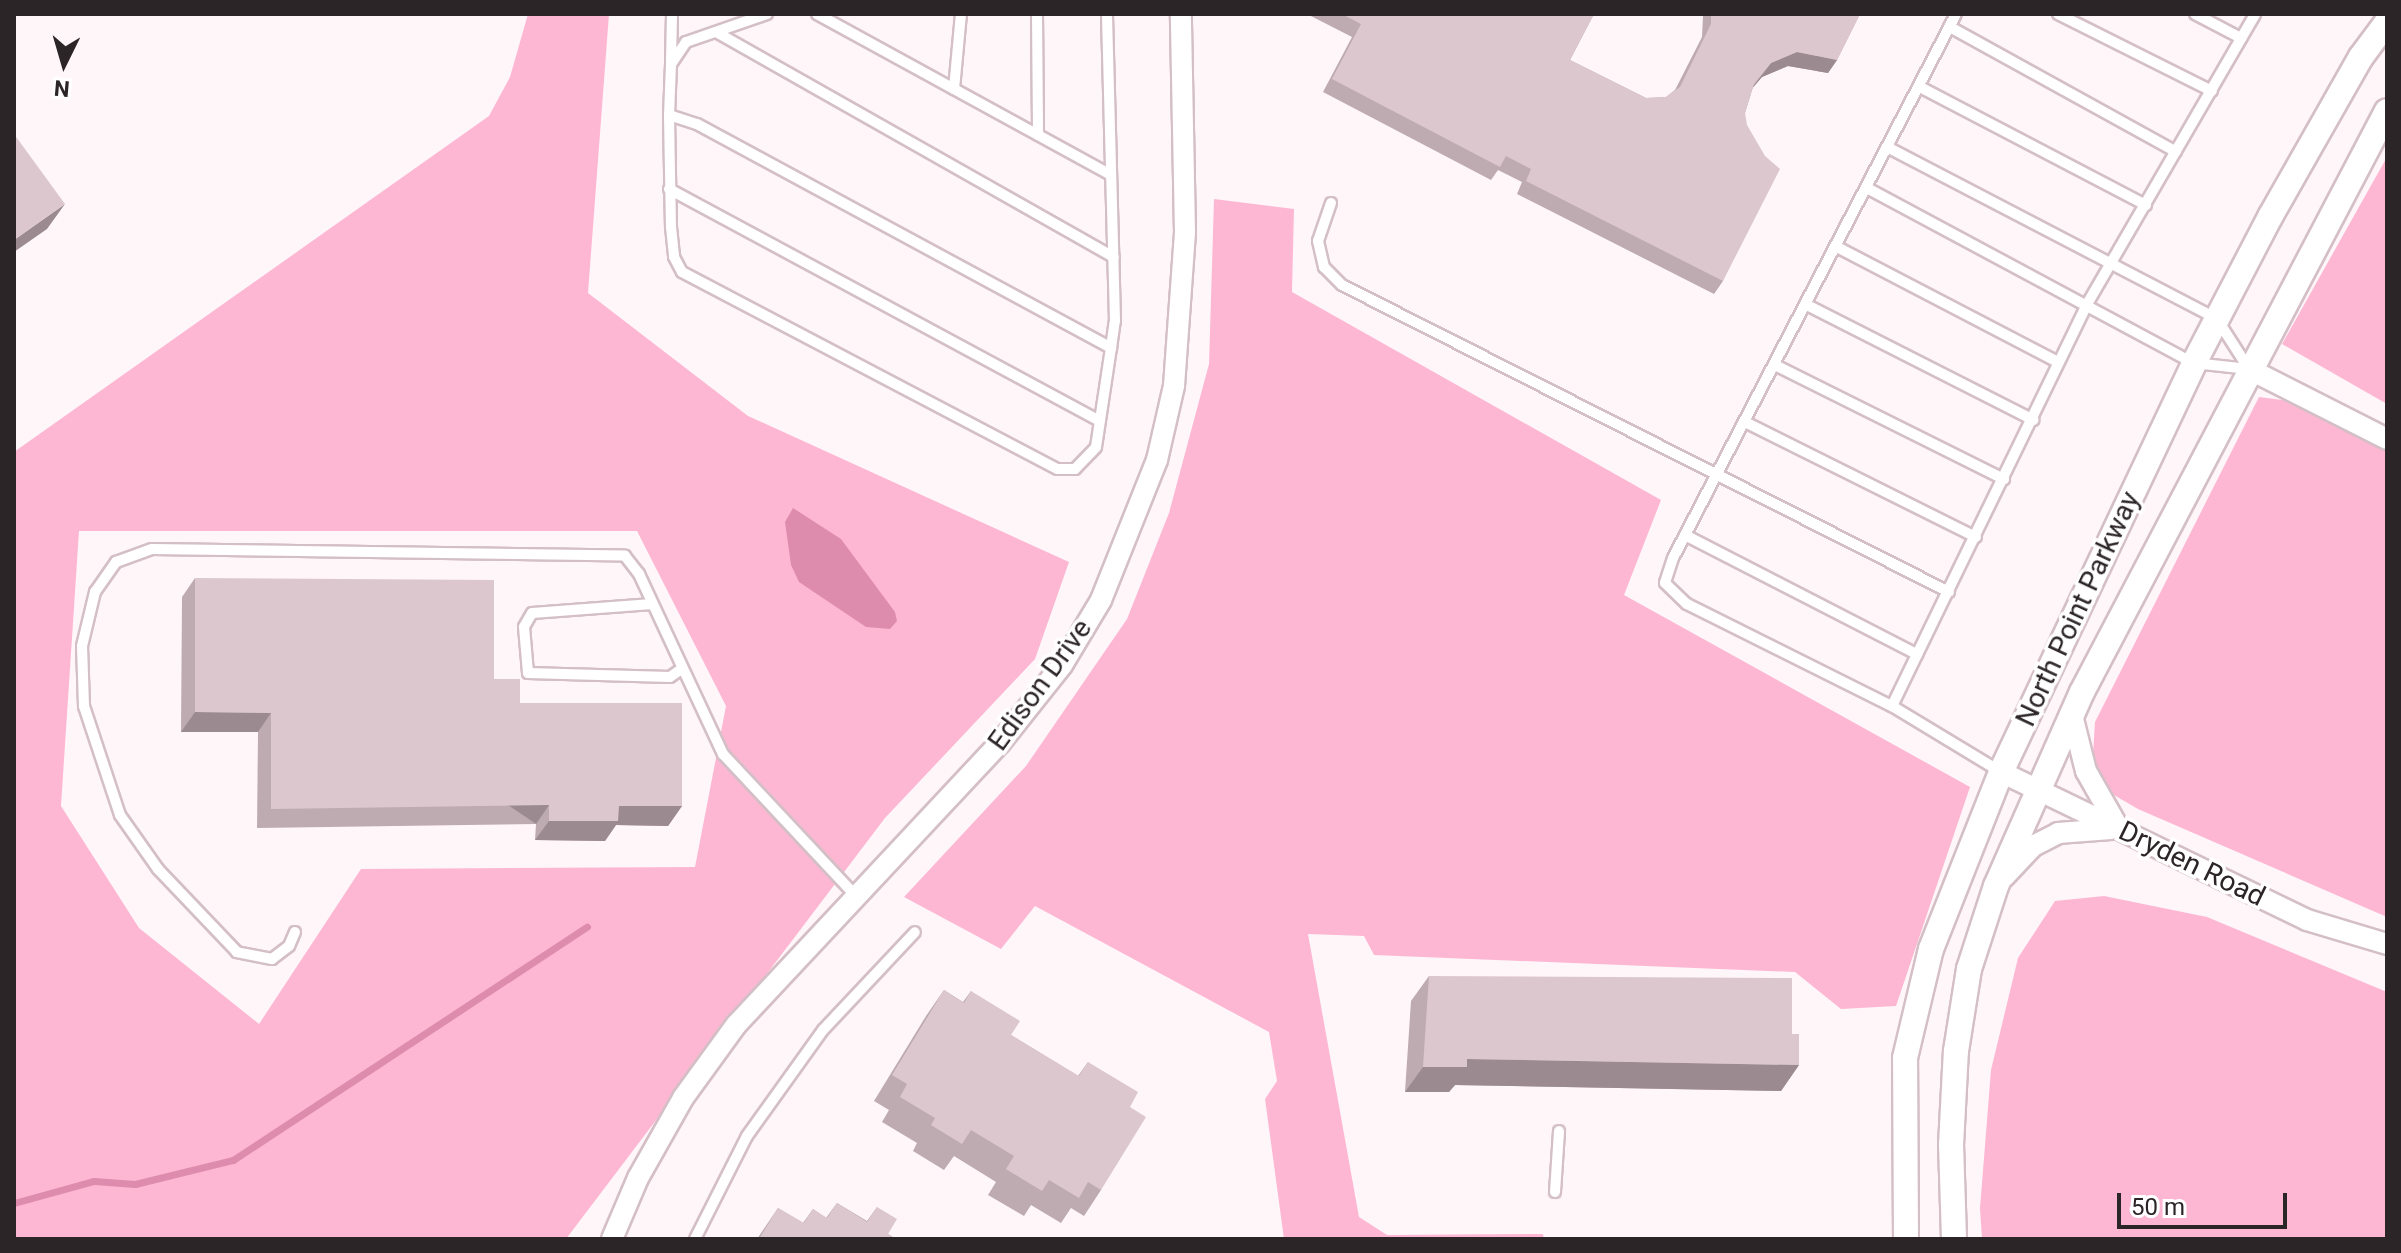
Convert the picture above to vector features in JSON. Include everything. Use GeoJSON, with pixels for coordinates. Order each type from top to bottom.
{"type":"FeatureCollection","features":[{"type":"Feature","properties":{"kind":"street","name":"Edison Drive"},"geometry":{"type":"LineString","coordinates":[[612,1238],[683,1098],[736,1025],[1000,743],[1062,665],[1132,533],[1157,460],[1183,311],[1181,14]]}},
{"type":"Feature","properties":{"kind":"street","name":"North Point Parkway"},"geometry":{"type":"LineString","coordinates":[[1906,1239],[1905,1058],[1931,949],[2001,772],[2194,363],[2338,97],[2387,22]]}},
{"type":"Feature","properties":{"kind":"street","name":"North Point Parkway"},"geometry":{"type":"LineString","coordinates":[[1954,1239],[1951,1145],[1956,1051],[1969,969],[1996,886],[2072,715],[2249,369],[2387,111]]}},
{"type":"Feature","properties":{"kind":"street"},"geometry":{"type":"LineString","coordinates":[[2249,369],[2387,439]]}},
{"type":"Feature","properties":{"kind":"street"},"geometry":{"type":"LineString","coordinates":[[1996,886],[2033,846],[2058,833],[2119,829],[2086,771],[2072,715]]}},
{"type":"Feature","properties":{"kind":"street","name":"Dryden Road"},"geometry":{"type":"LineString","coordinates":[[2001,772],[2307,920],[2387,944]]}},
{"type":"Feature","properties":{"kind":"lane"},"geometry":{"type":"LineString","coordinates":[[672,14],[669,189],[674,257],[682,272],[1058,469],[1075,469],[1096,447],[1111,348],[1114,257],[1107,14]]}},
{"type":"Feature","properties":{"kind":"lane"},"geometry":{"type":"LineString","coordinates":[[671,64],[686,42],[767,14]]}},
{"type":"Feature","properties":{"kind":"lane"},"geometry":{"type":"LineString","coordinates":[[817,14],[1111,175]]}},
{"type":"Feature","properties":{"kind":"lane"},"geometry":{"type":"LineString","coordinates":[[954,89],[961,14]]}},
{"type":"Feature","properties":{"kind":"lane"},"geometry":{"type":"LineString","coordinates":[[1037,14],[1038,135]]}},
{"type":"Feature","properties":{"kind":"lane"},"geometry":{"type":"LineString","coordinates":[[1956,14],[1685,535],[1665,583],[1687,604],[1892,706],[2001,772]]}},
{"type":"Feature","properties":{"kind":"lane"},"geometry":{"type":"LineString","coordinates":[[2058,14],[2212,91]]}},
{"type":"Feature","properties":{"kind":"lane"},"geometry":{"type":"LineString","coordinates":[[2195,14],[2241,38]]}},
{"type":"Feature","properties":{"kind":"lane"},"geometry":{"type":"LineString","coordinates":[[1892,706],[2034,420],[2086,306],[2255,14]]}},
{"type":"Feature","properties":{"kind":"lane"},"geometry":{"type":"LineString","coordinates":[[1950,27],[2176,152]]}},
{"type":"Feature","properties":{"kind":"lane"},"geometry":{"type":"LineString","coordinates":[[716,32],[1114,257]]}},
{"type":"Feature","properties":{"kind":"lane"},"geometry":{"type":"LineString","coordinates":[[1920,87],[2146,205]]}},
{"type":"Feature","properties":{"kind":"lane"},"geometry":{"type":"LineString","coordinates":[[669,115],[697,124],[1111,348]]}},
{"type":"Feature","properties":{"kind":"lane"},"geometry":{"type":"LineString","coordinates":[[1889,148],[2113,262],[2217,319],[2249,369]]}},
{"type":"Feature","properties":{"kind":"lane"},"geometry":{"type":"LineString","coordinates":[[1867,188],[2194,363],[2249,369]]}},
{"type":"Feature","properties":{"kind":"lane"},"geometry":{"type":"LineString","coordinates":[[669,189],[1100,421]]}},
{"type":"Feature","properties":{"kind":"lane"},"geometry":{"type":"LineString","coordinates":[[1331,203],[1318,241],[1324,267],[1342,285],[1949,592]]}},
{"type":"Feature","properties":{"kind":"lane"},"geometry":{"type":"LineString","coordinates":[[1837,247],[2058,362]]}},
{"type":"Feature","properties":{"kind":"lane"},"geometry":{"type":"LineString","coordinates":[[1807,305],[2034,420]]}},
{"type":"Feature","properties":{"kind":"lane"},"geometry":{"type":"LineString","coordinates":[[1775,365],[2004,479]]}},
{"type":"Feature","properties":{"kind":"lane"},"geometry":{"type":"LineString","coordinates":[[1745,422],[1976,537]]}},
{"type":"Feature","properties":{"kind":"lane"},"geometry":{"type":"LineString","coordinates":[[1685,535],[1917,654]]}},
{"type":"Feature","properties":{"kind":"lane"},"geometry":{"type":"LineString","coordinates":[[295,932],[289,946],[272,959],[237,952],[158,869],[120,815],[84,706],[82,646],[95,592],[116,562],[152,549],[625,556],[652,604],[680,670],[723,754],[857,897]]}},
{"type":"Feature","properties":{"kind":"lane"},"geometry":{"type":"LineString","coordinates":[[652,604],[532,613],[524,627],[528,673],[670,677],[680,670]]}},
{"type":"Feature","properties":{"kind":"lane"},"geometry":{"type":"LineString","coordinates":[[695,1239],[764,1112],[823,1030],[915,932]]}},
{"type":"Feature","properties":{"kind":"lane"},"geometry":{"type":"LineString","coordinates":[[1555,1192],[1559,1131]]}},
{"type":"Feature","properties":{"kind":"shaded area"},"geometry":{"type":"Polygon","coordinates":[[[528,14],[609,14],[588,293],[748,416],[1069,562],[1035,659],[885,818],[566,1239],[14,1239],[14,452],[489,116],[510,77],[528,14]],[[79,531],[61,806],[139,928],[259,1024],[361,869],[695,867],[726,706],[637,531],[79,531]]]}},
{"type":"Feature","properties":{"kind":"shaded area"},"geometry":{"type":"Polygon","coordinates":[[[2387,157],[2387,404],[2282,344],[2387,157]]]}},
{"type":"Feature","properties":{"kind":"shaded area"},"geometry":{"type":"Polygon","coordinates":[[[1214,199],[1294,209],[1292,292],[1661,500],[1624,595],[1970,787],[1896,1006],[1841,1009],[1795,972],[1374,955],[1364,936],[1308,934],[1359,1217],[1387,1235],[1543,1234],[1544,1239],[1284,1239],[1265,1099],[1277,1081],[1269,1032],[1035,906],[1001,949],[904,897],[1026,766],[1127,619],[1169,513],[1209,364],[1214,199]]]}},
{"type":"Feature","properties":{"kind":"shaded area"},"geometry":{"type":"Polygon","coordinates":[[[2259,397],[2289,401],[2387,449],[2387,917],[2138,809],[2107,791],[2093,755],[2095,722],[2259,397]]]}},
{"type":"Feature","properties":{"kind":"shaded area"},"geometry":{"type":"Polygon","coordinates":[[[793,508],[841,539],[895,612],[897,621],[890,629],[866,627],[799,582],[791,565],[785,522],[793,508]]]}},
{"type":"Feature","properties":{"kind":"shaded area"},"geometry":{"type":"Polygon","coordinates":[[[2104,896],[2207,917],[2387,992],[2387,1239],[1982,1239],[1980,1208],[1991,1070],[2018,958],[2055,901],[2104,896]]]}},
{"type":"Feature","properties":{"kind":"building"},"geometry":{"type":"Polygon","coordinates":[[[1342,14],[1594,14],[1570,60],[1646,98],[1666,97],[1680,87],[1711,24],[1711,14],[1860,14],[1837,60],[1797,52],[1771,63],[1754,84],[1745,113],[1747,125],[1765,156],[1780,169],[1723,281],[1526,181],[1531,169],[1506,156],[1500,167],[1332,79],[1361,24],[1342,14]]]}},
{"type":"Feature","properties":{"kind":"building"},"geometry":{"type":"Polygon","coordinates":[[[14,134],[65,204],[14,240],[14,134]]]}},
{"type":"Feature","properties":{"kind":"building"},"geometry":{"type":"Polygon","coordinates":[[[195,578],[494,580],[494,679],[520,679],[520,703],[682,703],[682,806],[619,806],[618,821],[549,821],[549,805],[271,809],[271,713],[195,712],[195,578]]]}},
{"type":"Feature","properties":{"kind":"building"},"geometry":{"type":"Polygon","coordinates":[[[1429,976],[1792,978],[1792,1034],[1799,1034],[1799,1065],[1467,1059],[1467,1067],[1423,1067],[1429,976]]]}},
{"type":"Feature","properties":{"kind":"building"},"geometry":{"type":"Polygon","coordinates":[[[944,990],[964,1003],[971,991],[1020,1021],[1011,1035],[1079,1076],[1088,1062],[1138,1092],[1130,1107],[1146,1117],[1101,1190],[1088,1182],[1079,1198],[1049,1180],[1042,1191],[1006,1169],[1014,1156],[971,1130],[962,1144],[931,1125],[935,1118],[900,1097],[907,1084],[892,1075],[944,990]]]}},
{"type":"Feature","properties":{"kind":"building"},"geometry":{"type":"Polygon","coordinates":[[[837,1203],[867,1222],[877,1207],[897,1219],[888,1234],[896,1239],[759,1239],[778,1208],[804,1223],[813,1209],[827,1218],[837,1203]]]}},
{"type":"Feature","properties":{"kind":"waterway"},"geometry":{"type":"LineString","coordinates":[[14,1203],[94,1181],[135,1184],[233,1160],[587,927]]}}]}
